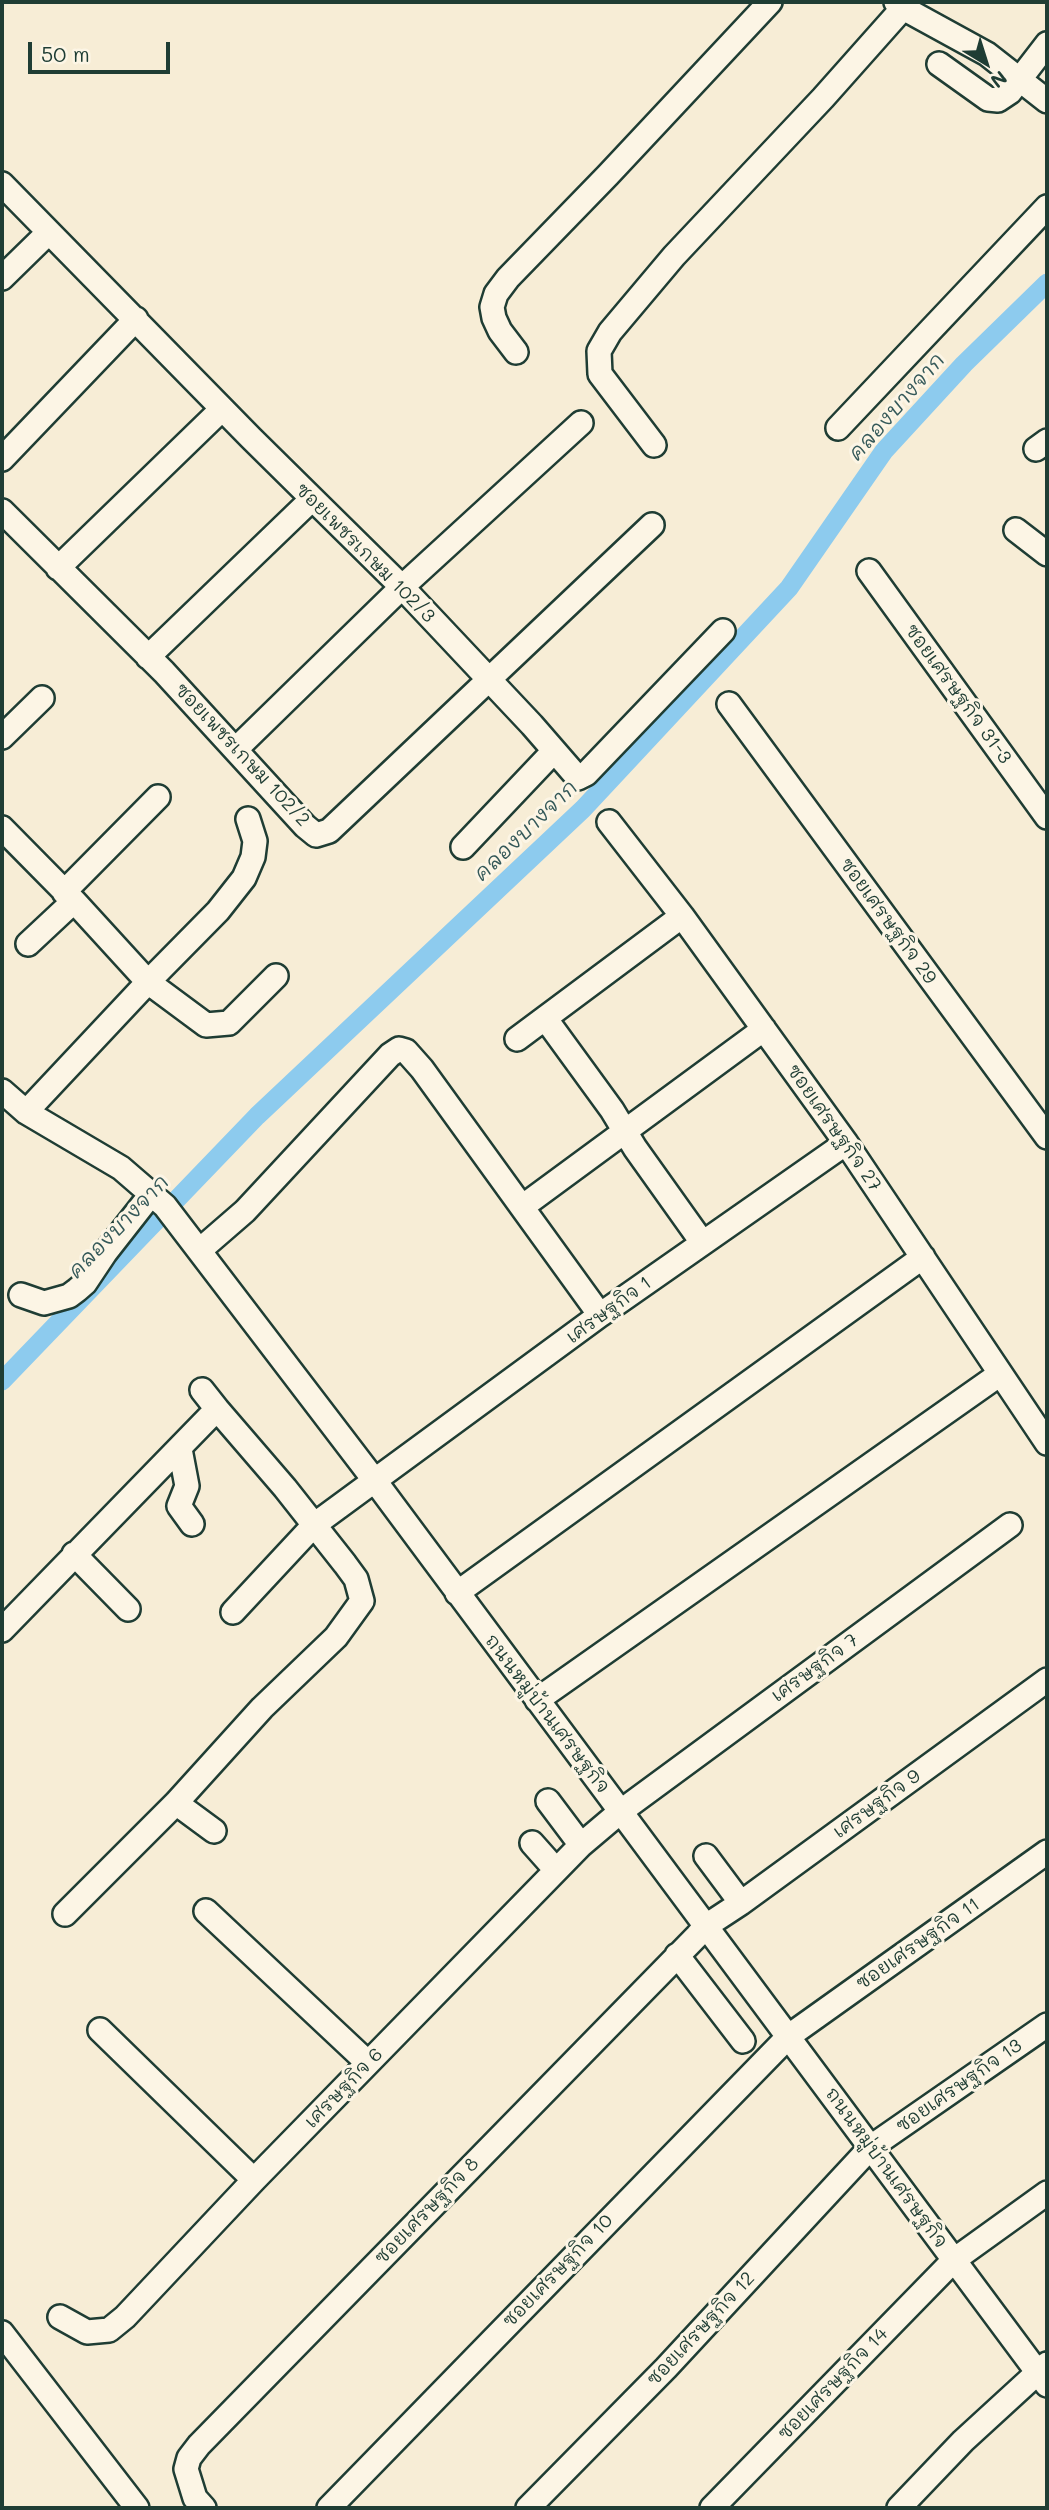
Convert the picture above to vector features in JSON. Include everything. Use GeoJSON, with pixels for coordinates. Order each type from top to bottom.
{"type":"FeatureCollection","features":[{"type":"Feature","properties":{"kind":"street"},"geometry":{"type":"LineString","coordinates":[[516,352],[494,318],[492,307],[496,294],[525,260],[770,2]]}},
{"type":"Feature","properties":{"kind":"street"},"geometry":{"type":"LineString","coordinates":[[654,445],[600,374],[598,351],[610,332],[674,256],[823,98],[900,5],[987,54],[1047,101]]}},
{"type":"Feature","properties":{"kind":"street"},"geometry":{"type":"LineString","coordinates":[[939,64],[988,99],[998,100],[1010,92],[1018,78],[1047,44]]}},
{"type":"Feature","properties":{"kind":"street","name":"ซอยเพชรเกษม 102/3"},"geometry":{"type":"LineString","coordinates":[[2,184],[222,409],[402,587],[578,778],[586,774],[723,631]]}},
{"type":"Feature","properties":{"kind":"street"},"geometry":{"type":"LineString","coordinates":[[838,428],[1047,206]]}},
{"type":"Feature","properties":{"kind":"street"},"geometry":{"type":"LineString","coordinates":[[2,278],[49,232]]}},
{"type":"Feature","properties":{"kind":"street"},"geometry":{"type":"LineString","coordinates":[[2,459],[136,319]]}},
{"type":"Feature","properties":{"kind":"street"},"geometry":{"type":"LineString","coordinates":[[58,568],[222,409]]}},
{"type":"Feature","properties":{"kind":"street"},"geometry":{"type":"LineString","coordinates":[[236,749],[402,587],[581,423]]}},
{"type":"Feature","properties":{"kind":"street"},"geometry":{"type":"LineString","coordinates":[[148,657],[312,499]]}},
{"type":"Feature","properties":{"kind":"street","name":"ซอยเพชรเกษม 102/2"},"geometry":{"type":"LineString","coordinates":[[2,511],[148,657],[316,835],[329,831],[490,680]]}},
{"type":"Feature","properties":{"kind":"street"},"geometry":{"type":"LineString","coordinates":[[490,680],[652,525]]}},
{"type":"Feature","properties":{"kind":"street"},"geometry":{"type":"LineString","coordinates":[[1016,530],[1047,554]]}},
{"type":"Feature","properties":{"kind":"street","name":"ซอยเศรษฐกิจ 31-3"},"geometry":{"type":"LineString","coordinates":[[869,571],[1047,817]]}},
{"type":"Feature","properties":{"kind":"street"},"geometry":{"type":"LineString","coordinates":[[2,737],[42,698]]}},
{"type":"Feature","properties":{"kind":"street","name":"ซอยเศรษฐกิจ 29"},"geometry":{"type":"LineString","coordinates":[[729,704],[1047,1137]]}},
{"type":"Feature","properties":{"kind":"street"},"geometry":{"type":"LineString","coordinates":[[463,847],[554,751]]}},
{"type":"Feature","properties":{"kind":"street"},"geometry":{"type":"LineString","coordinates":[[28,944],[158,797]]}},
{"type":"Feature","properties":{"kind":"street"},"geometry":{"type":"LineString","coordinates":[[26,1112],[218,911],[244,878],[253,857],[255,841],[248,819]]}},
{"type":"Feature","properties":{"kind":"street","name":"ซอยเศรษฐกิจ 27"},"geometry":{"type":"LineString","coordinates":[[609,822],[682,916],[846,1143],[1047,1443]]}},
{"type":"Feature","properties":{"kind":"street"},"geometry":{"type":"LineString","coordinates":[[2,828],[148,982],[206,1025],[229,1023],[276,975]]}},
{"type":"Feature","properties":{"kind":"street"},"geometry":{"type":"LineString","coordinates":[[517,1039],[682,916]]}},
{"type":"Feature","properties":{"kind":"street"},"geometry":{"type":"LineString","coordinates":[[545,1018],[702,1242]]}},
{"type":"Feature","properties":{"kind":"street"},"geometry":{"type":"LineString","coordinates":[[522,1207],[764,1029]]}},
{"type":"Feature","properties":{"kind":"street"},"geometry":{"type":"LineString","coordinates":[[194,1242],[245,1211],[390,1055],[399,1049],[406,1051],[422,1069],[600,1315]]}},
{"type":"Feature","properties":{"kind":"street","name":"ถนนหมู่บ้านเศรษฐกิจ"},"geometry":{"type":"LineString","coordinates":[[2,1091],[26,1112],[121,1168],[159,1200],[194,1242],[376,1481],[954,2260],[1044,2373]]}},
{"type":"Feature","properties":{"kind":"street","name":"เศรษฐกิจ 1"},"geometry":{"type":"LineString","coordinates":[[233,1612],[314,1525],[600,1315],[846,1143]]}},
{"type":"Feature","properties":{"kind":"street"},"geometry":{"type":"LineString","coordinates":[[21,1295],[44,1303],[69,1296],[85,1283],[159,1200]]}},
{"type":"Feature","properties":{"kind":"street"},"geometry":{"type":"LineString","coordinates":[[457,1593],[923,1257]]}},
{"type":"Feature","properties":{"kind":"street"},"geometry":{"type":"LineString","coordinates":[[537,1700],[1000,1374]]}},
{"type":"Feature","properties":{"kind":"street"},"geometry":{"type":"LineString","coordinates":[[65,1914],[176,1802],[262,1708],[336,1637],[362,1601],[356,1580],[202,1390]]}},
{"type":"Feature","properties":{"kind":"street"},"geometry":{"type":"LineString","coordinates":[[2,1630],[217,1409]]}},
{"type":"Feature","properties":{"kind":"street"},"geometry":{"type":"LineString","coordinates":[[180,1449],[187,1486],[179,1506],[192,1524]]}},
{"type":"Feature","properties":{"kind":"street","name":"เศรษฐกิจ 7"},"geometry":{"type":"LineString","coordinates":[[620,1812],[1010,1525]]}},
{"type":"Feature","properties":{"kind":"street"},"geometry":{"type":"LineString","coordinates":[[74,1554],[128,1609]]}},
{"type":"Feature","properties":{"kind":"street","name":"เศรษฐกิจ 9"},"geometry":{"type":"LineString","coordinates":[[706,1926],[1047,1680]]}},
{"type":"Feature","properties":{"kind":"street"},"geometry":{"type":"LineString","coordinates":[[548,1801],[581,1845]]}},
{"type":"Feature","properties":{"kind":"street"},"geometry":{"type":"LineString","coordinates":[[176,1802],[214,1831]]}},
{"type":"Feature","properties":{"kind":"street","name":"เศรษฐกิจ 6"},"geometry":{"type":"LineString","coordinates":[[60,2317],[87,2332],[109,2330],[125,2317],[254,2180],[556,1870],[620,1812]]}},
{"type":"Feature","properties":{"kind":"street"},"geometry":{"type":"LineString","coordinates":[[532,1843],[556,1870]]}},
{"type":"Feature","properties":{"kind":"street","name":"ซอยเศรษฐกิจ 11"},"geometry":{"type":"LineString","coordinates":[[789,2036],[1047,1852]]}},
{"type":"Feature","properties":{"kind":"street"},"geometry":{"type":"LineString","coordinates":[[706,1856],[741,1903]]}},
{"type":"Feature","properties":{"kind":"street"},"geometry":{"type":"LineString","coordinates":[[206,1911],[368,2063]]}},
{"type":"Feature","properties":{"kind":"street","name":"ซอยเศรษฐกิจ 8"},"geometry":{"type":"LineString","coordinates":[[204,2508],[195,2498],[186,2469],[189,2458],[199,2445],[706,1926]]}},
{"type":"Feature","properties":{"kind":"street"},"geometry":{"type":"LineString","coordinates":[[677,1955],[743,2041]]}},
{"type":"Feature","properties":{"kind":"street","name":"ซอยเศรษฐกิจ 13"},"geometry":{"type":"LineString","coordinates":[[871,2147],[1047,2025]]}},
{"type":"Feature","properties":{"kind":"street"},"geometry":{"type":"LineString","coordinates":[[100,2030],[254,2180]]}},
{"type":"Feature","properties":{"kind":"street","name":"ซอยเศรษฐกิจ 10"},"geometry":{"type":"LineString","coordinates":[[329,2508],[789,2036]]}},
{"type":"Feature","properties":{"kind":"street","name":"ซอยเศรษฐกิจ 12"},"geometry":{"type":"LineString","coordinates":[[528,2508],[666,2368],[871,2147]]}},
{"type":"Feature","properties":{"kind":"street","name":"ซอยเศรษฐกิจ 14"},"geometry":{"type":"LineString","coordinates":[[712,2508],[954,2260],[1047,2193]]}},
{"type":"Feature","properties":{"kind":"street"},"geometry":{"type":"LineString","coordinates":[[2,2333],[137,2508]]}},
{"type":"Feature","properties":{"kind":"street"},"geometry":{"type":"LineString","coordinates":[[899,2508],[963,2441],[1044,2373]]}},
{"type":"Feature","properties":{"kind":"waterway","name":"คลองบางจาก"},"geometry":{"type":"LineString","coordinates":[[2,1381],[257,1116],[583,809],[789,588],[884,451],[964,364],[1047,283]]}}]}
